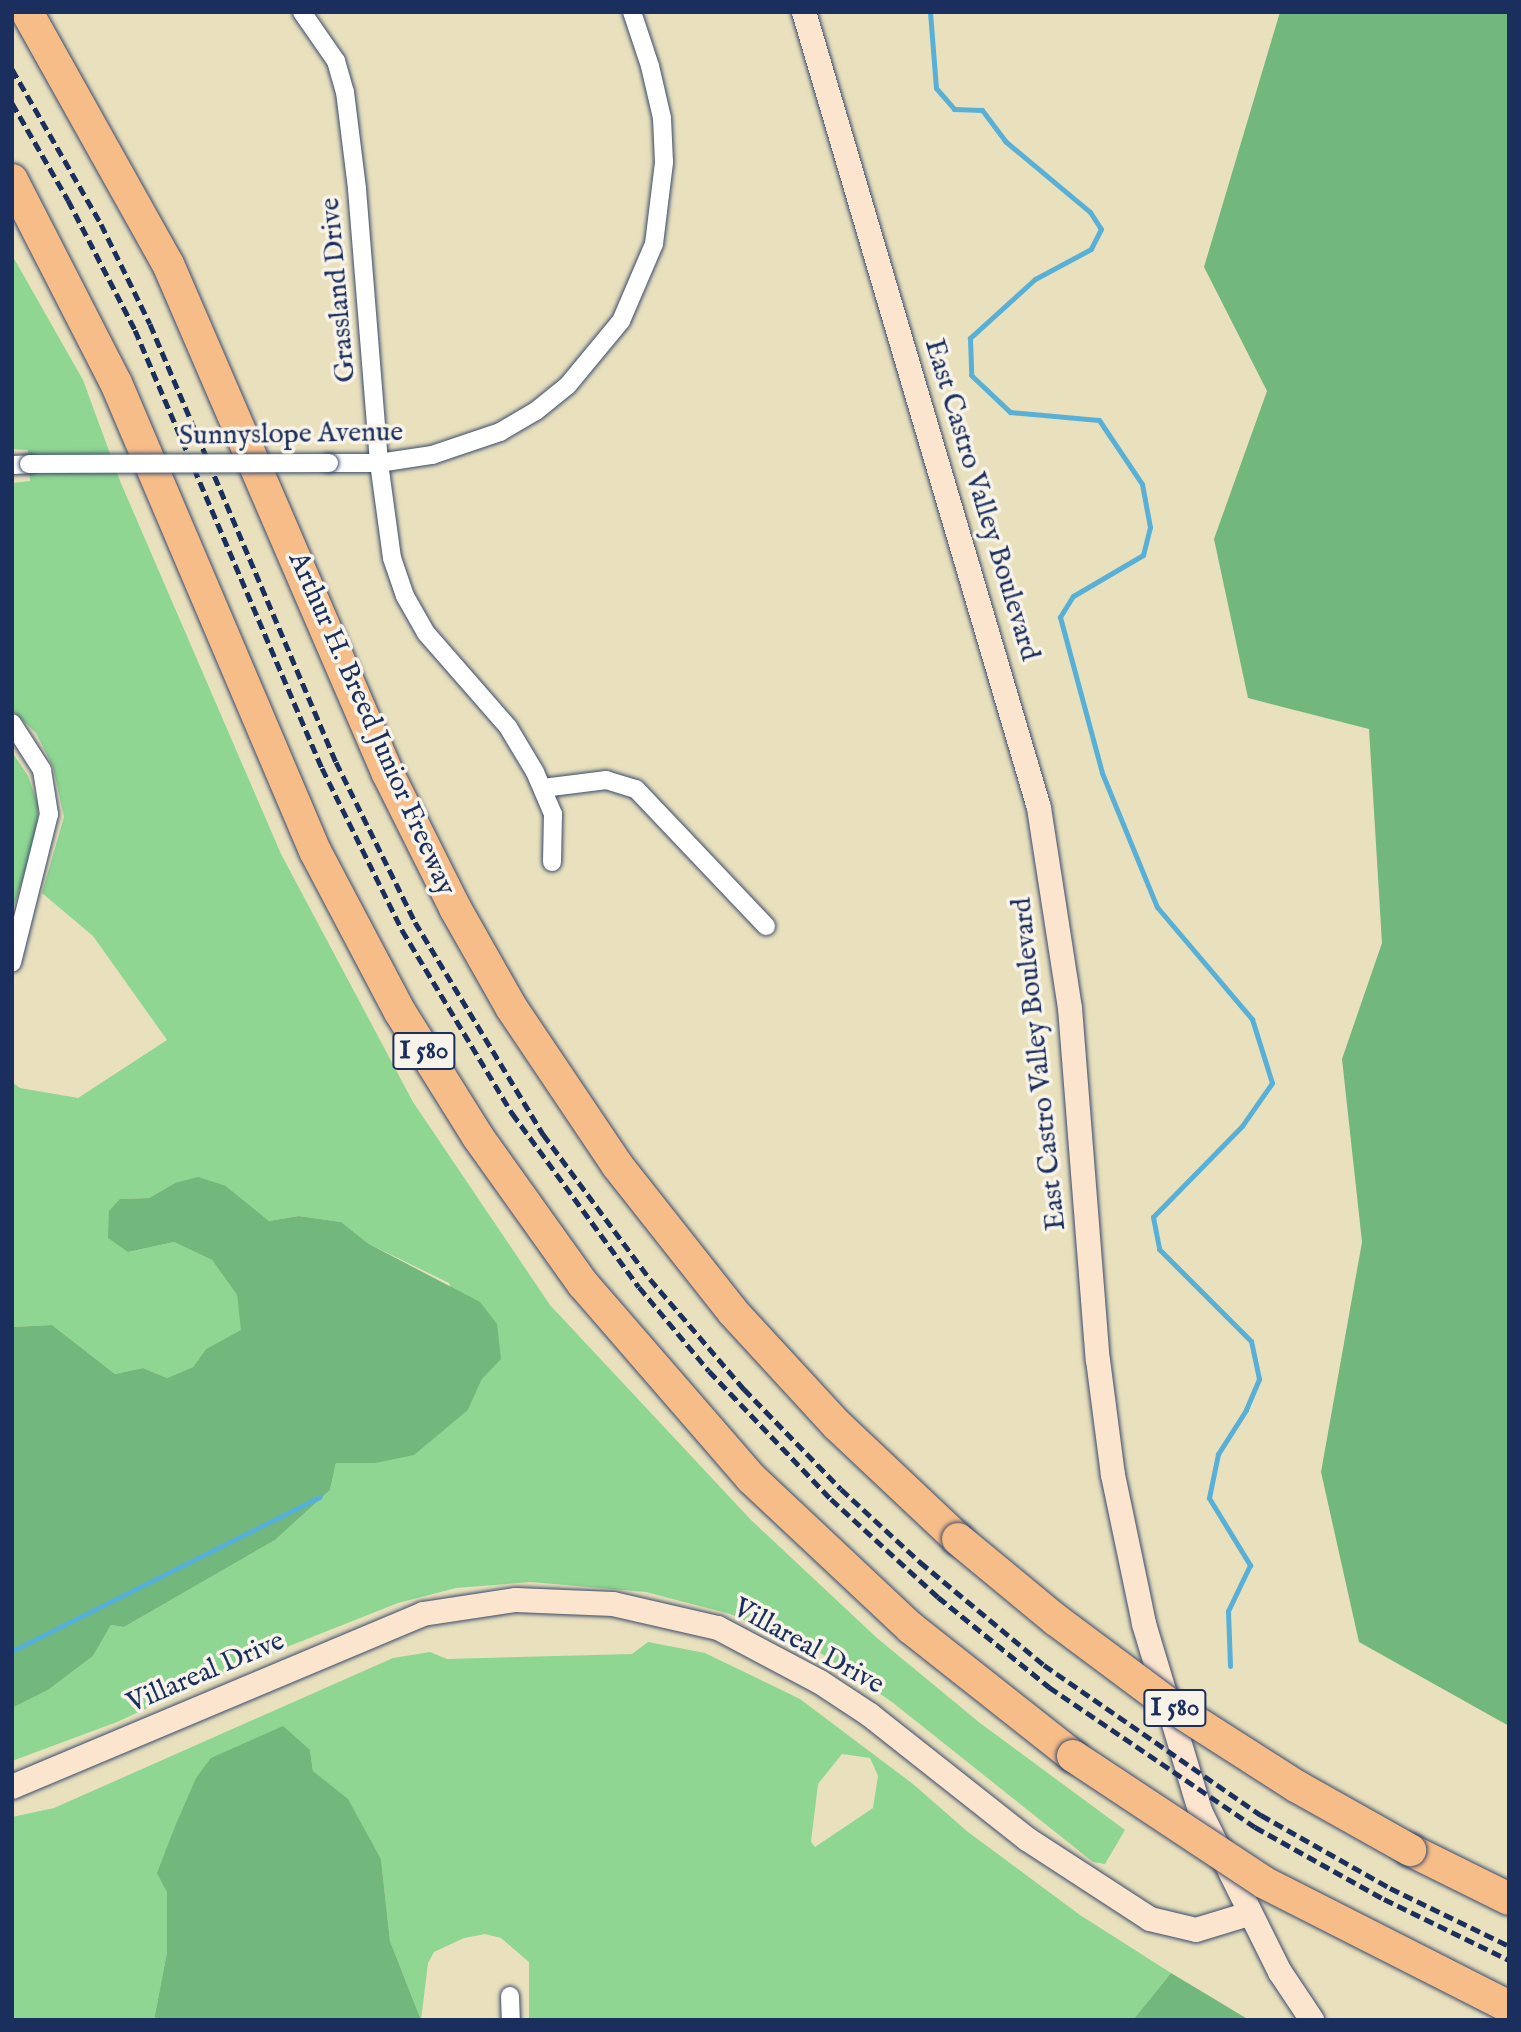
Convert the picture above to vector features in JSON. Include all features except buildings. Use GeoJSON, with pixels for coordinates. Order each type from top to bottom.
{"type":"FeatureCollection","features":[{"type":"Feature","properties":{"kind":"highway","name":"Arthur H. Breed Junior Freeway"},"geometry":{"type":"LineString","coordinates":[[27,12],[47,43],[168,264],[393,785],[512,1007],[617,1165],[725,1303],[837,1425],[958,1539],[1056,1620],[1174,1708],[1296,1786],[1410,1850],[1509,1899]]}},
{"type":"Feature","properties":{"kind":"highway"},"geometry":{"type":"LineString","coordinates":[[39,12],[47,43]]}},
{"type":"Feature","properties":{"kind":"highway","name":"I 580"},"geometry":{"type":"LineString","coordinates":[[12,180],[116,383],[275,762],[332,884],[406,1022],[491,1157],[583,1284],[734,1460],[882,1604],[1073,1756],[1275,1889],[1509,2007]]}},
{"type":"Feature","properties":{"kind":"main road","name":"East Castro Valley Boulevard"},"geometry":{"type":"LineString","coordinates":[[804,12],[1039,808],[1070,1008],[1089,1267],[1113,1475],[1144,1624],[1200,1811],[1249,1914],[1312,2020]]}},
{"type":"Feature","properties":{"kind":"main road","name":"Villareal Drive"},"geometry":{"type":"LineString","coordinates":[[12,1787],[424,1614],[516,1600],[613,1604],[718,1628],[820,1682],[870,1715],[1027,1839],[1150,1919],[1196,1930],[1249,1914]]}},
{"type":"Feature","properties":{"kind":"street","name":"Grassland Drive"},"geometry":{"type":"LineString","coordinates":[[302,12],[336,61],[345,92],[358,190],[379,463],[392,558],[414,615],[440,651],[508,727],[543,788],[554,825],[552,862]]}},
{"type":"Feature","properties":{"kind":"street","name":"Sunnyslope Avenue"},"geometry":{"type":"LineString","coordinates":[[21,465],[379,463],[456,450],[536,411],[568,385],[621,321],[654,244],[664,162],[662,118],[650,66],[632,12]]}},
{"type":"Feature","properties":{"kind":"street"},"geometry":{"type":"LineString","coordinates":[[12,723],[42,770],[49,814],[12,962]]}},
{"type":"Feature","properties":{"kind":"street"},"geometry":{"type":"LineString","coordinates":[[543,788],[606,780],[636,789],[766,926]]}},
{"type":"Feature","properties":{"kind":"street"},"geometry":{"type":"LineString","coordinates":[[510,1996],[511,2020]]}},
{"type":"Feature","properties":{"kind":"green space"},"geometry":{"type":"Polygon","coordinates":[[[1280,12],[1509,12],[1509,1726],[1359,1642],[1321,1472],[1362,1242],[1342,1059],[1382,943],[1369,729],[1248,698],[1214,539],[1267,391],[1204,267],[1280,12]]]}},
{"type":"Feature","properties":{"kind":"green space"},"geometry":{"type":"Polygon","coordinates":[[[12,255],[83,380],[120,481],[281,854],[413,1102],[550,1305],[751,1520],[877,1638],[980,1723],[1125,1830],[1105,1864],[1093,1862],[892,1702],[822,1654],[730,1614],[646,1592],[531,1582],[456,1588],[398,1603],[229,1670],[117,1722],[12,1761],[12,1708],[48,1690],[93,1656],[111,1625],[124,1627],[275,1540],[330,1490],[336,1463],[375,1463],[431,1440],[468,1410],[482,1379],[449,1283],[369,1244],[341,1222],[299,1216],[269,1221],[226,1186],[175,1183],[149,1198],[120,1199],[128,1252],[174,1242],[212,1260],[237,1295],[242,1330],[206,1349],[193,1367],[167,1378],[143,1368],[115,1374],[52,1325],[12,1327],[12,1082],[20,1088],[78,1098],[167,1040],[93,936],[42,893],[64,817],[53,767],[36,733],[12,710],[12,483],[30,481],[28,450],[12,449],[12,255]]]}},
{"type":"Feature","properties":{"kind":"green space"},"geometry":{"type":"Polygon","coordinates":[[[12,752],[28,776],[38,805],[37,837],[12,911],[12,752]]]}},
{"type":"Feature","properties":{"kind":"green space"},"geometry":{"type":"Polygon","coordinates":[[[198,1177],[226,1186],[269,1221],[299,1216],[341,1222],[369,1244],[480,1302],[497,1324],[501,1359],[482,1379],[468,1410],[414,1455],[375,1463],[336,1463],[330,1490],[275,1540],[124,1627],[111,1625],[93,1656],[48,1690],[12,1708],[12,1327],[52,1325],[115,1374],[143,1368],[167,1378],[193,1367],[206,1349],[241,1330],[237,1295],[212,1260],[174,1242],[128,1252],[108,1238],[109,1211],[120,1199],[149,1198],[175,1183],[198,1177]]]}},
{"type":"Feature","properties":{"kind":"green space"},"geometry":{"type":"Polygon","coordinates":[[[648,1642],[705,1653],[800,1699],[913,1784],[968,1832],[1080,1915],[1171,1973],[1133,2020],[529,2020],[529,1962],[501,1938],[485,1934],[464,1938],[434,1952],[428,1963],[421,2020],[390,1941],[381,1859],[348,1800],[313,1771],[310,1750],[167,1892],[167,1952],[154,2020],[12,2020],[12,1817],[54,1808],[393,1658],[430,1652],[447,1659],[632,1654],[648,1642]],[[842,1754],[818,1784],[811,1842],[815,1847],[873,1808],[878,1776],[870,1758],[842,1754]]]}},
{"type":"Feature","properties":{"kind":"green space"},"geometry":{"type":"Polygon","coordinates":[[[283,1726],[310,1750],[313,1771],[348,1799],[381,1859],[390,1941],[421,2020],[154,2020],[167,1952],[167,1892],[157,1873],[196,1778],[211,1758],[283,1726]]]}},
{"type":"Feature","properties":{"kind":"green space"},"geometry":{"type":"Polygon","coordinates":[[[1171,1973],[1221,2003],[1249,2020],[1133,2020],[1171,1973]]]}},
{"type":"Feature","properties":{"kind":"waterway"},"geometry":{"type":"LineString","coordinates":[[930,12],[936,88],[954,109],[982,110],[1005,141],[1090,212],[1101,229],[1091,249],[1035,279],[970,338],[971,375],[1010,412],[1099,420],[1142,484],[1150,527],[1143,555],[1073,596],[1060,617],[1102,773],[1157,907],[1252,1019],[1272,1083],[1242,1126],[1153,1217],[1159,1249],[1251,1341],[1259,1379],[1246,1410],[1218,1454],[1209,1498],[1250,1565],[1228,1611],[1230,1666]]}},
{"type":"Feature","properties":{"kind":"waterway"},"geometry":{"type":"LineString","coordinates":[[12,1651],[320,1497]]}},
{"type":"Feature","properties":{"kind":"railway"},"geometry":{"type":"LineString","coordinates":[[12,69],[101,224],[150,324],[336,762],[415,922],[543,1134],[650,1279],[744,1389],[841,1489],[920,1562],[1044,1665],[1261,1815],[1390,1888],[1509,1946]]}},
{"type":"Feature","properties":{"kind":"railway"},"geometry":{"type":"LineString","coordinates":[[12,103],[68,200],[135,330],[322,768],[402,930],[512,1113],[639,1287],[709,1371],[831,1499],[938,1597],[1049,1687],[1255,1827],[1384,1899],[1509,1960]]}}]}
